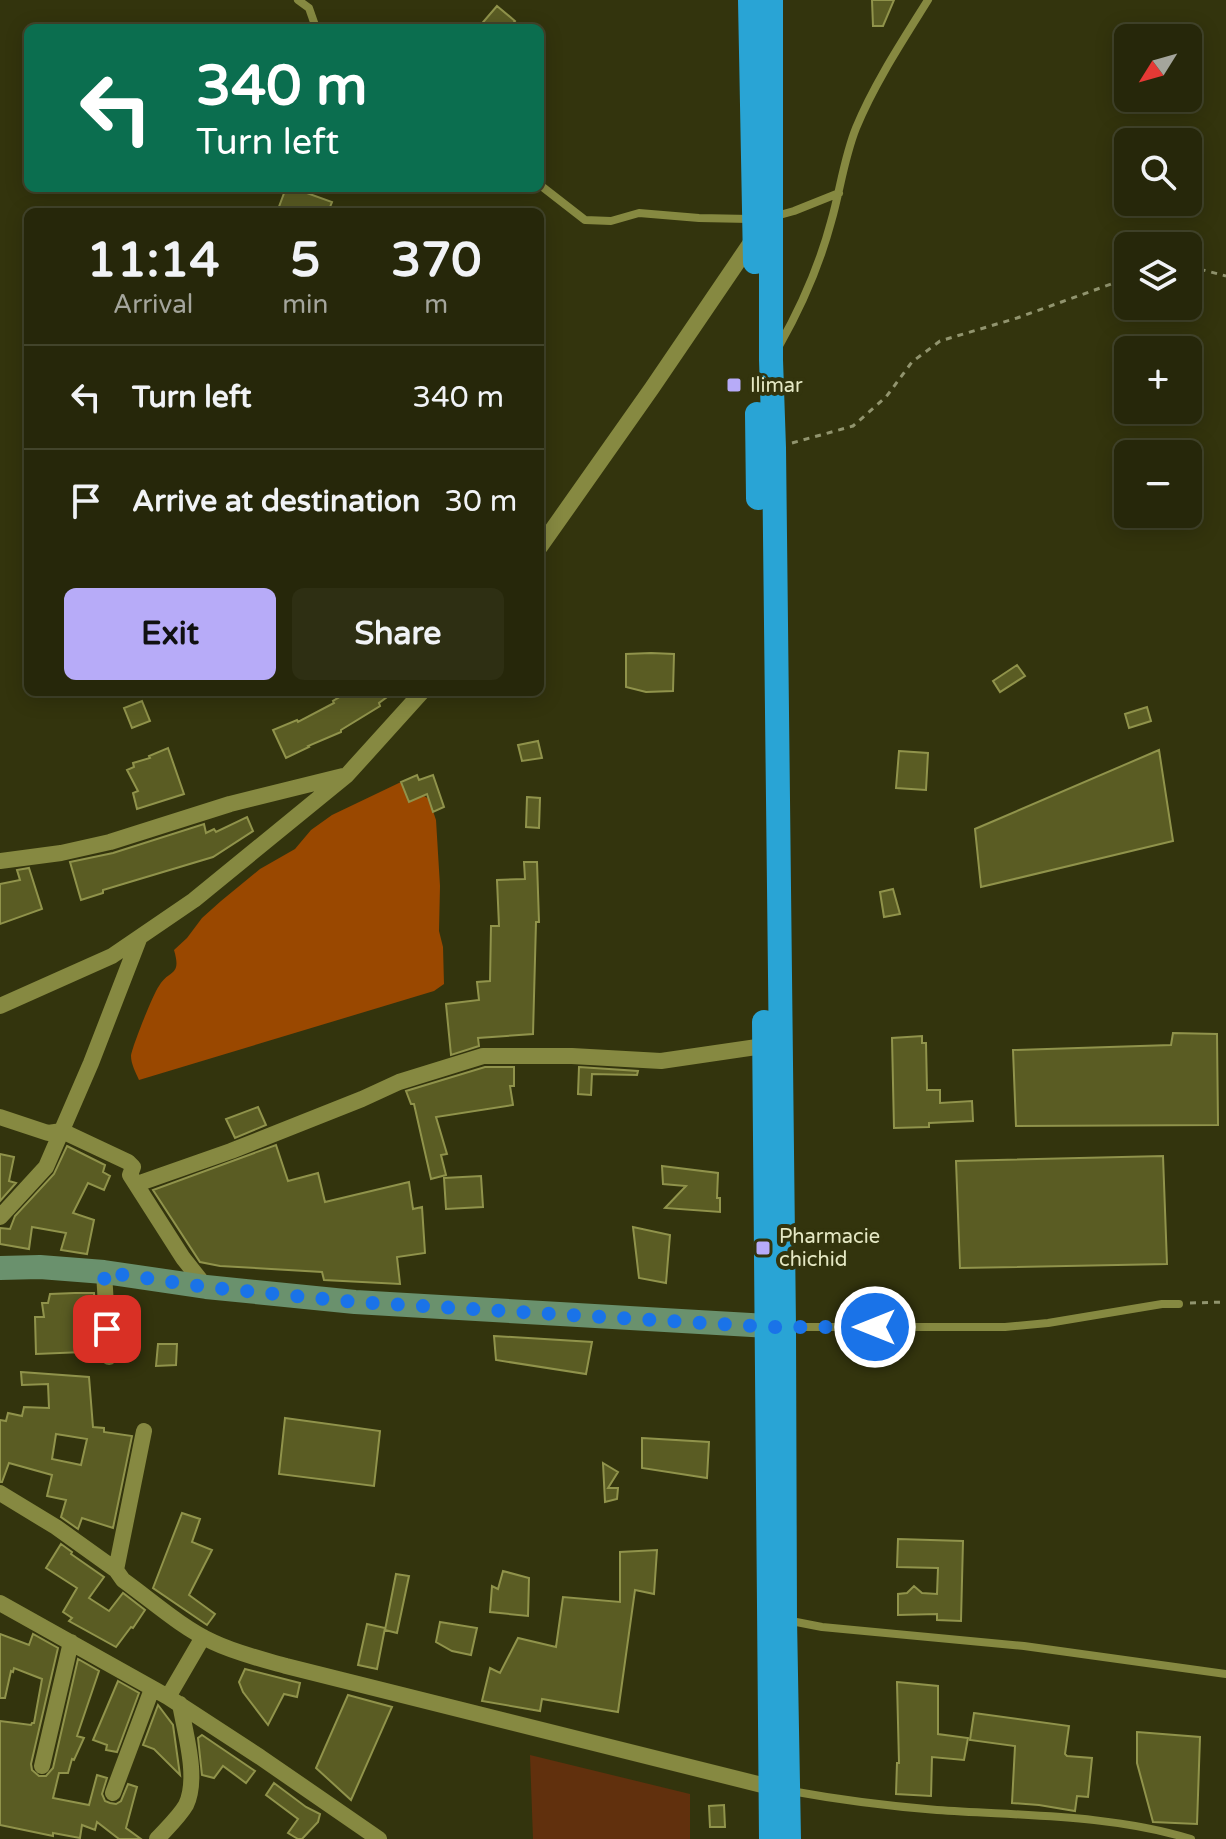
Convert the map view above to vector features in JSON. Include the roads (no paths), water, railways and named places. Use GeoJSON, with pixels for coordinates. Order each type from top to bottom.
{"type":"FeatureCollection","features":[{"type":"Feature","properties":{"kind":"highway"},"geometry":{"type":"LineString","coordinates":[[750,0],[774,448],[774,1327],[779,1789],[789,1839]]}},
{"type":"Feature","properties":{"kind":"highway"},"geometry":{"type":"LineString","coordinates":[[771,0],[760,225],[764,1046],[785,1619],[779,1789],[771,1839]]}},
{"type":"Feature","properties":{"kind":"street"},"geometry":{"type":"LineString","coordinates":[[544,541],[652,388],[760,225]]}},
{"type":"Feature","properties":{"kind":"street"},"geometry":{"type":"LineString","coordinates":[[0,1006],[112,956],[194,900],[347,775],[418,696]]}},
{"type":"Feature","properties":{"kind":"street"},"geometry":{"type":"LineString","coordinates":[[0,861],[61,853],[110,842],[230,804],[347,775]]}},
{"type":"Feature","properties":{"kind":"street"},"geometry":{"type":"LineString","coordinates":[[0,1217],[46,1167],[139,939]]}},
{"type":"Feature","properties":{"kind":"street"},"geometry":{"type":"LineString","coordinates":[[137,1184],[231,1151],[399,1082],[483,1056],[572,1056],[661,1061],[764,1046]]}},
{"type":"Feature","properties":{"kind":"street"},"geometry":{"type":"LineString","coordinates":[[0,1117],[48,1133],[62,1131],[128,1162],[133,1167],[130,1175],[183,1258],[206,1287]]}},
{"type":"Feature","properties":{"kind":"street"},"geometry":{"type":"LineString","coordinates":[[0,1268],[40,1267],[104,1272],[206,1287],[355,1302],[774,1327]]}},
{"type":"Feature","properties":{"kind":"street"},"geometry":{"type":"LineString","coordinates":[[104,1272],[109,1357]]}},
{"type":"Feature","properties":{"kind":"street"},"geometry":{"type":"LineString","coordinates":[[116,1570],[144,1431]]}},
{"type":"Feature","properties":{"kind":"street"},"geometry":{"type":"LineString","coordinates":[[0,1493],[56,1527],[203,1637],[233,1650],[286,1666],[779,1789]]}},
{"type":"Feature","properties":{"kind":"street"},"geometry":{"type":"LineString","coordinates":[[0,1603],[174,1701],[379,1839]]}},
{"type":"Feature","properties":{"kind":"street"},"geometry":{"type":"LineString","coordinates":[[157,1839],[185,1807],[191,1791],[192,1774],[174,1701],[203,1637]]}},
{"type":"Feature","properties":{"kind":"street"},"geometry":{"type":"LineString","coordinates":[[42,1766],[71,1642]]}},
{"type":"Feature","properties":{"kind":"street"},"geometry":{"type":"LineString","coordinates":[[113,1793],[152,1689]]}},
{"type":"Feature","properties":{"kind":"lane"},"geometry":{"type":"LineString","coordinates":[[298,0],[309,8],[315,24]]}},
{"type":"Feature","properties":{"kind":"lane"},"geometry":{"type":"LineString","coordinates":[[771,360],[800,305],[830,227],[857,125],[928,0]]}},
{"type":"Feature","properties":{"kind":"lane"},"geometry":{"type":"LineString","coordinates":[[544,188],[585,220],[611,221],[639,213],[760,225],[839,193]]}},
{"type":"Feature","properties":{"kind":"lane"},"geometry":{"type":"LineString","coordinates":[[774,1327],[1005,1327],[1179,1304]]}},
{"type":"Feature","properties":{"kind":"lane"},"geometry":{"type":"LineString","coordinates":[[785,1619],[822,1627],[1024,1646],[1226,1674]]}},
{"type":"Feature","properties":{"kind":"lane"},"geometry":{"type":"LineString","coordinates":[[779,1789],[848,1802],[1105,1821],[1166,1831],[1191,1839]]}},
{"type":"Feature","properties":{"kind":"place","name":"Ilimar"},"geometry":{"type":"Point","coordinates":[734,385]}},
{"type":"Feature","properties":{"kind":"place","name":"Pharmacie chichid"},"geometry":{"type":"Point","coordinates":[763,1248]}}]}
